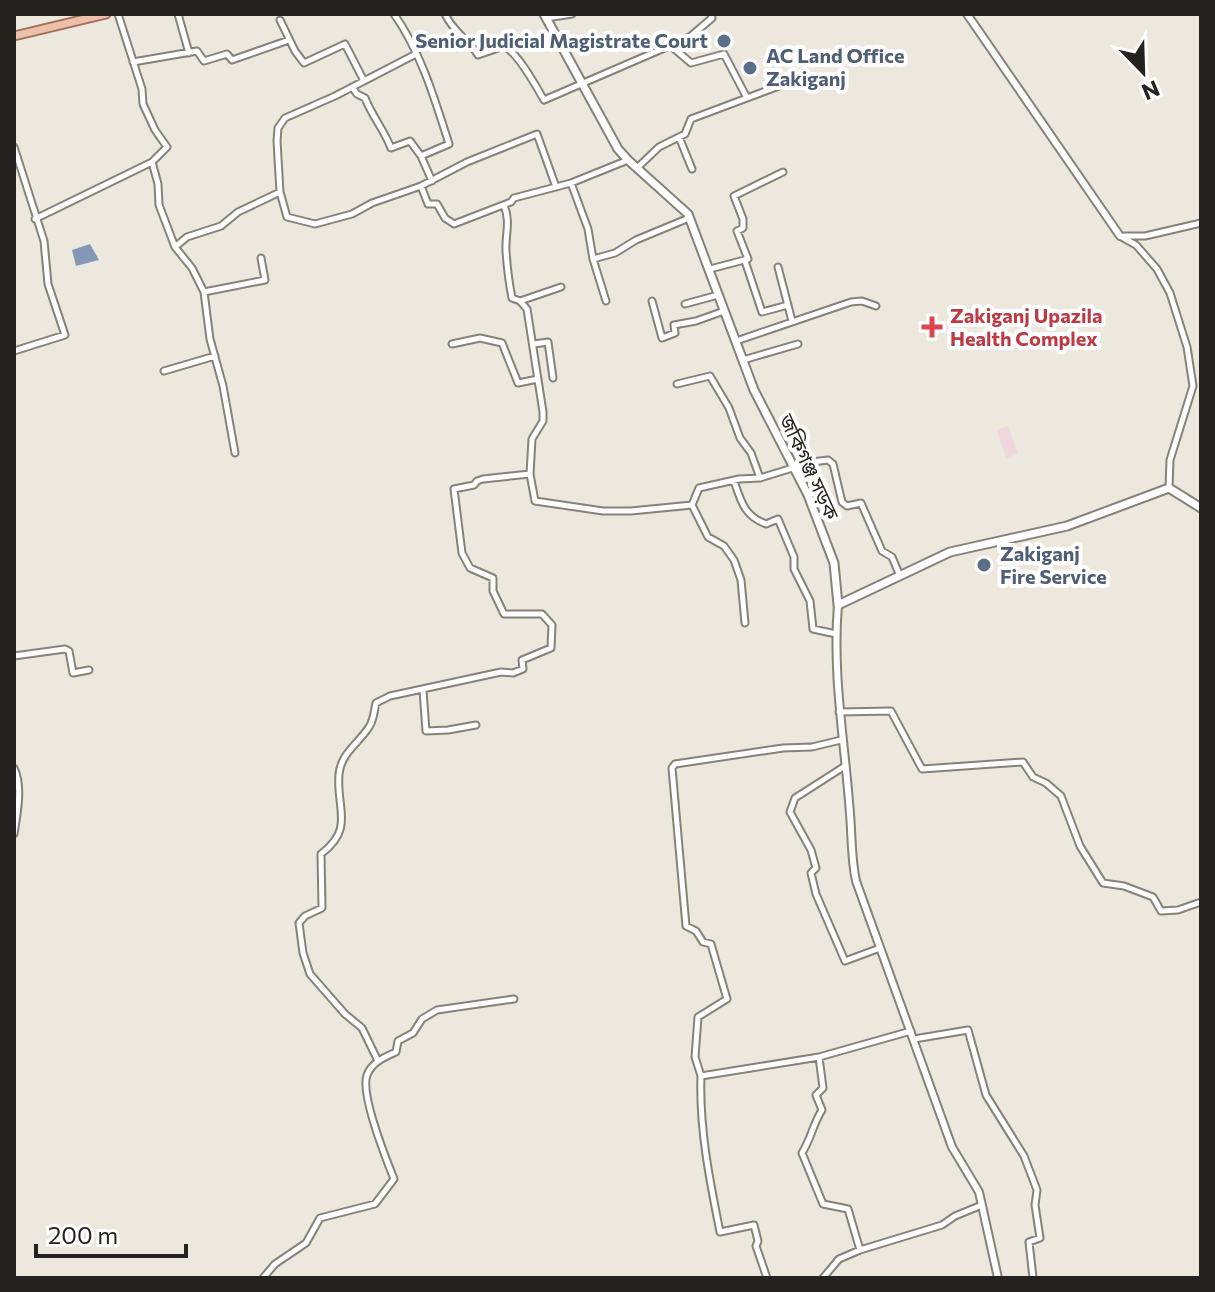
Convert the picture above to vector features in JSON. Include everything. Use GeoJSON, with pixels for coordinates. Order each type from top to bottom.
{"type":"FeatureCollection","features":[{"type":"Feature","properties":{"kind":"main road"},"geometry":{"type":"LineString","coordinates":[[14,36],[106,14]]}},
{"type":"Feature","properties":{"kind":"main road","name":"জকিগঞ্জ সড়ক"},"geometry":{"type":"LineString","coordinates":[[545,16],[618,149],[689,218],[754,390],[808,495],[834,563],[838,605]]}},
{"type":"Feature","properties":{"kind":"main road"},"geometry":{"type":"LineString","coordinates":[[838,605],[950,552],[1067,526],[1169,488],[1201,508]]}},
{"type":"Feature","properties":{"kind":"street"},"geometry":{"type":"LineString","coordinates":[[35,219],[152,162],[167,147],[143,104],[142,89],[118,14]]}},
{"type":"Feature","properties":{"kind":"street"},"geometry":{"type":"LineString","coordinates":[[178,14],[189,53]]}},
{"type":"Feature","properties":{"kind":"street"},"geometry":{"type":"LineString","coordinates":[[394,14],[416,54],[449,144],[421,156]]}},
{"type":"Feature","properties":{"kind":"street"},"geometry":{"type":"LineString","coordinates":[[445,14],[452,29],[470,43],[478,55],[504,46],[511,50],[544,100],[691,36],[712,18],[711,14]]}},
{"type":"Feature","properties":{"kind":"street"},"geometry":{"type":"LineString","coordinates":[[545,16],[572,14]]}},
{"type":"Feature","properties":{"kind":"street"},"geometry":{"type":"LineString","coordinates":[[967,14],[1120,236],[1149,257],[1164,281],[1180,319],[1193,386],[1170,460],[1169,488]]}},
{"type":"Feature","properties":{"kind":"street"},"geometry":{"type":"LineString","coordinates":[[280,20],[304,63],[345,44],[364,81]]}},
{"type":"Feature","properties":{"kind":"street"},"geometry":{"type":"LineString","coordinates":[[133,62],[197,51],[204,61],[227,54],[232,60],[289,40]]}},
{"type":"Feature","properties":{"kind":"street"},"geometry":{"type":"LineString","coordinates":[[671,46],[691,63],[724,54],[747,98]]}},
{"type":"Feature","properties":{"kind":"street"},"geometry":{"type":"LineString","coordinates":[[416,54],[285,118],[278,128],[277,178],[287,217],[315,224],[352,214],[537,134],[556,187]]}},
{"type":"Feature","properties":{"kind":"street"},"geometry":{"type":"LineString","coordinates":[[637,169],[659,147],[685,134],[691,119],[795,80]]}},
{"type":"Feature","properties":{"kind":"street"},"geometry":{"type":"LineString","coordinates":[[352,87],[365,98],[372,117],[380,125],[391,148],[410,141],[421,156],[432,181]]}},
{"type":"Feature","properties":{"kind":"street"},"geometry":{"type":"LineString","coordinates":[[679,137],[692,169]]}},
{"type":"Feature","properties":{"kind":"street"},"geometry":{"type":"LineString","coordinates":[[14,147],[44,241],[48,284],[65,335],[14,351]]}},
{"type":"Feature","properties":{"kind":"street"},"geometry":{"type":"LineString","coordinates":[[421,186],[428,204],[437,204],[445,218],[454,224],[504,205],[514,198],[571,183],[628,160]]}},
{"type":"Feature","properties":{"kind":"street"},"geometry":{"type":"LineString","coordinates":[[152,162],[159,205],[175,247],[192,268],[204,292],[210,339],[235,453]]}},
{"type":"Feature","properties":{"kind":"street"},"geometry":{"type":"LineString","coordinates":[[783,172],[734,196],[743,219],[743,228],[737,231],[762,312],[788,305]]}},
{"type":"Feature","properties":{"kind":"street"},"geometry":{"type":"LineString","coordinates":[[571,183],[588,229],[593,259],[606,301]]}},
{"type":"Feature","properties":{"kind":"street"},"geometry":{"type":"LineString","coordinates":[[175,247],[187,237],[221,226],[238,212],[280,192]]}},
{"type":"Feature","properties":{"kind":"street"},"geometry":{"type":"LineString","coordinates":[[504,205],[510,226],[506,246],[509,284],[512,298],[527,309],[543,421],[532,439],[530,474],[535,501],[603,511],[692,505]]}},
{"type":"Feature","properties":{"kind":"street"},"geometry":{"type":"LineString","coordinates":[[593,259],[615,253],[636,240],[689,218]]}},
{"type":"Feature","properties":{"kind":"street"},"geometry":{"type":"LineString","coordinates":[[1120,236],[1145,236],[1201,223]]}},
{"type":"Feature","properties":{"kind":"street"},"geometry":{"type":"LineString","coordinates":[[204,292],[265,280],[261,258]]}},
{"type":"Feature","properties":{"kind":"street"},"geometry":{"type":"LineString","coordinates":[[710,269],[745,261]]}},
{"type":"Feature","properties":{"kind":"street"},"geometry":{"type":"LineString","coordinates":[[778,267],[792,321]]}},
{"type":"Feature","properties":{"kind":"street"},"geometry":{"type":"LineString","coordinates":[[520,301],[561,287]]}},
{"type":"Feature","properties":{"kind":"street"},"geometry":{"type":"LineString","coordinates":[[685,304],[719,294]]}},
{"type":"Feature","properties":{"kind":"street"},"geometry":{"type":"LineString","coordinates":[[652,301],[662,338],[675,333],[674,325],[725,310]]}},
{"type":"Feature","properties":{"kind":"street"},"geometry":{"type":"LineString","coordinates":[[736,341],[851,302],[862,301],[876,306]]}},
{"type":"Feature","properties":{"kind":"street"},"geometry":{"type":"LineString","coordinates":[[452,344],[480,338],[502,343],[518,383],[538,379]]}},
{"type":"Feature","properties":{"kind":"street"},"geometry":{"type":"LineString","coordinates":[[534,344],[548,342],[553,378]]}},
{"type":"Feature","properties":{"kind":"street"},"geometry":{"type":"LineString","coordinates":[[743,360],[798,344]]}},
{"type":"Feature","properties":{"kind":"street"},"geometry":{"type":"LineString","coordinates":[[164,371],[216,357]]}},
{"type":"Feature","properties":{"kind":"street"},"geometry":{"type":"LineString","coordinates":[[677,384],[710,376],[729,408],[760,478]]}},
{"type":"Feature","properties":{"kind":"street"},"geometry":{"type":"LineString","coordinates":[[745,623],[741,580],[734,560],[724,546],[708,537],[692,505],[699,488],[760,478],[828,460],[833,464],[842,502],[847,506],[861,503],[882,551],[892,557],[900,576]]}},
{"type":"Feature","properties":{"kind":"street"},"geometry":{"type":"LineString","coordinates":[[378,1061],[362,1028],[345,1014],[310,974],[303,953],[299,923],[305,916],[322,908],[321,854],[334,844],[343,824],[339,772],[346,753],[372,724],[376,703],[390,696],[501,672],[513,673],[523,669],[522,660],[551,648],[552,625],[542,614],[504,614],[493,591],[493,578],[470,568],[460,542],[454,489],[474,485],[483,479],[530,474]]}},
{"type":"Feature","properties":{"kind":"street"},"geometry":{"type":"LineString","coordinates":[[734,481],[743,508],[754,520],[766,524],[778,519],[794,557],[794,569],[810,601],[813,629],[836,634]]}},
{"type":"Feature","properties":{"kind":"street"},"geometry":{"type":"LineString","coordinates":[[838,605],[838,712],[851,815],[850,853],[856,881],[952,1147],[979,1192],[998,1278]]}},
{"type":"Feature","properties":{"kind":"street"},"geometry":{"type":"LineString","coordinates":[[14,656],[65,649],[69,651],[73,673],[89,670]]}},
{"type":"Feature","properties":{"kind":"street"},"geometry":{"type":"LineString","coordinates":[[423,690],[426,731],[476,725]]}},
{"type":"Feature","properties":{"kind":"street"},"geometry":{"type":"LineString","coordinates":[[838,712],[891,711],[922,769],[1023,762],[1033,777],[1061,796],[1080,846],[1103,883],[1124,886],[1153,897],[1161,911],[1178,910],[1201,902]]}},
{"type":"Feature","properties":{"kind":"street"},"geometry":{"type":"LineString","coordinates":[[767,1278],[756,1246],[758,1241],[754,1225],[720,1232],[700,1095],[701,1076],[695,1057],[698,1017],[727,999],[711,944],[703,942],[696,931],[686,926],[672,768],[675,764],[783,748],[812,747],[841,740]]}},
{"type":"Feature","properties":{"kind":"street"},"geometry":{"type":"LineString","coordinates":[[845,766],[795,798],[790,812],[811,850],[816,868],[811,873],[816,894],[845,961],[880,948]]}},
{"type":"Feature","properties":{"kind":"street"},"geometry":{"type":"LineString","coordinates":[[14,768],[17,772],[18,801],[14,834]]}},
{"type":"Feature","properties":{"kind":"street"},"geometry":{"type":"LineString","coordinates":[[263,1278],[275,1264],[306,1243],[320,1218],[375,1204],[394,1179],[378,1139],[367,1094],[366,1076],[378,1061],[396,1052],[398,1041],[413,1033],[422,1019],[437,1010],[514,999]]}},
{"type":"Feature","properties":{"kind":"street"},"geometry":{"type":"LineString","coordinates":[[914,1039],[968,1030],[986,1095],[1024,1156],[1037,1190],[1035,1205],[1040,1238],[1029,1242],[1033,1278]]}},
{"type":"Feature","properties":{"kind":"street"},"geometry":{"type":"LineString","coordinates":[[701,1076],[819,1057],[911,1031]]}},
{"type":"Feature","properties":{"kind":"street"},"geometry":{"type":"LineString","coordinates":[[819,1057],[823,1088],[816,1095],[822,1110],[802,1153],[823,1204],[848,1209],[860,1250]]}},
{"type":"Feature","properties":{"kind":"street"},"geometry":{"type":"LineString","coordinates":[[823,1278],[839,1259],[942,1225],[982,1205]]}},
{"type":"Feature","properties":{"kind":"shaded area"},"geometry":{"type":"Polygon","coordinates":[[[1008,426],[1018,454],[1006,458],[997,430],[1008,426]]]}},
{"type":"Feature","properties":{"kind":"water"},"geometry":{"type":"Polygon","coordinates":[[[90,244],[99,260],[76,266],[72,250],[90,244]]]}},
{"type":"Feature","properties":{"kind":"place","name":"Senior Judicial Magistrate Court"},"geometry":{"type":"Point","coordinates":[724,41]}},
{"type":"Feature","properties":{"kind":"place","name":"AC Land Office Zakiganj"},"geometry":{"type":"Point","coordinates":[750,68]}},
{"type":"Feature","properties":{"kind":"place","name":"Zakiganj Upazila Health Complex"},"geometry":{"type":"Point","coordinates":[932,327]}},
{"type":"Feature","properties":{"kind":"place","name":"Zakiganj Fire Service"},"geometry":{"type":"Point","coordinates":[984,565]}}]}
